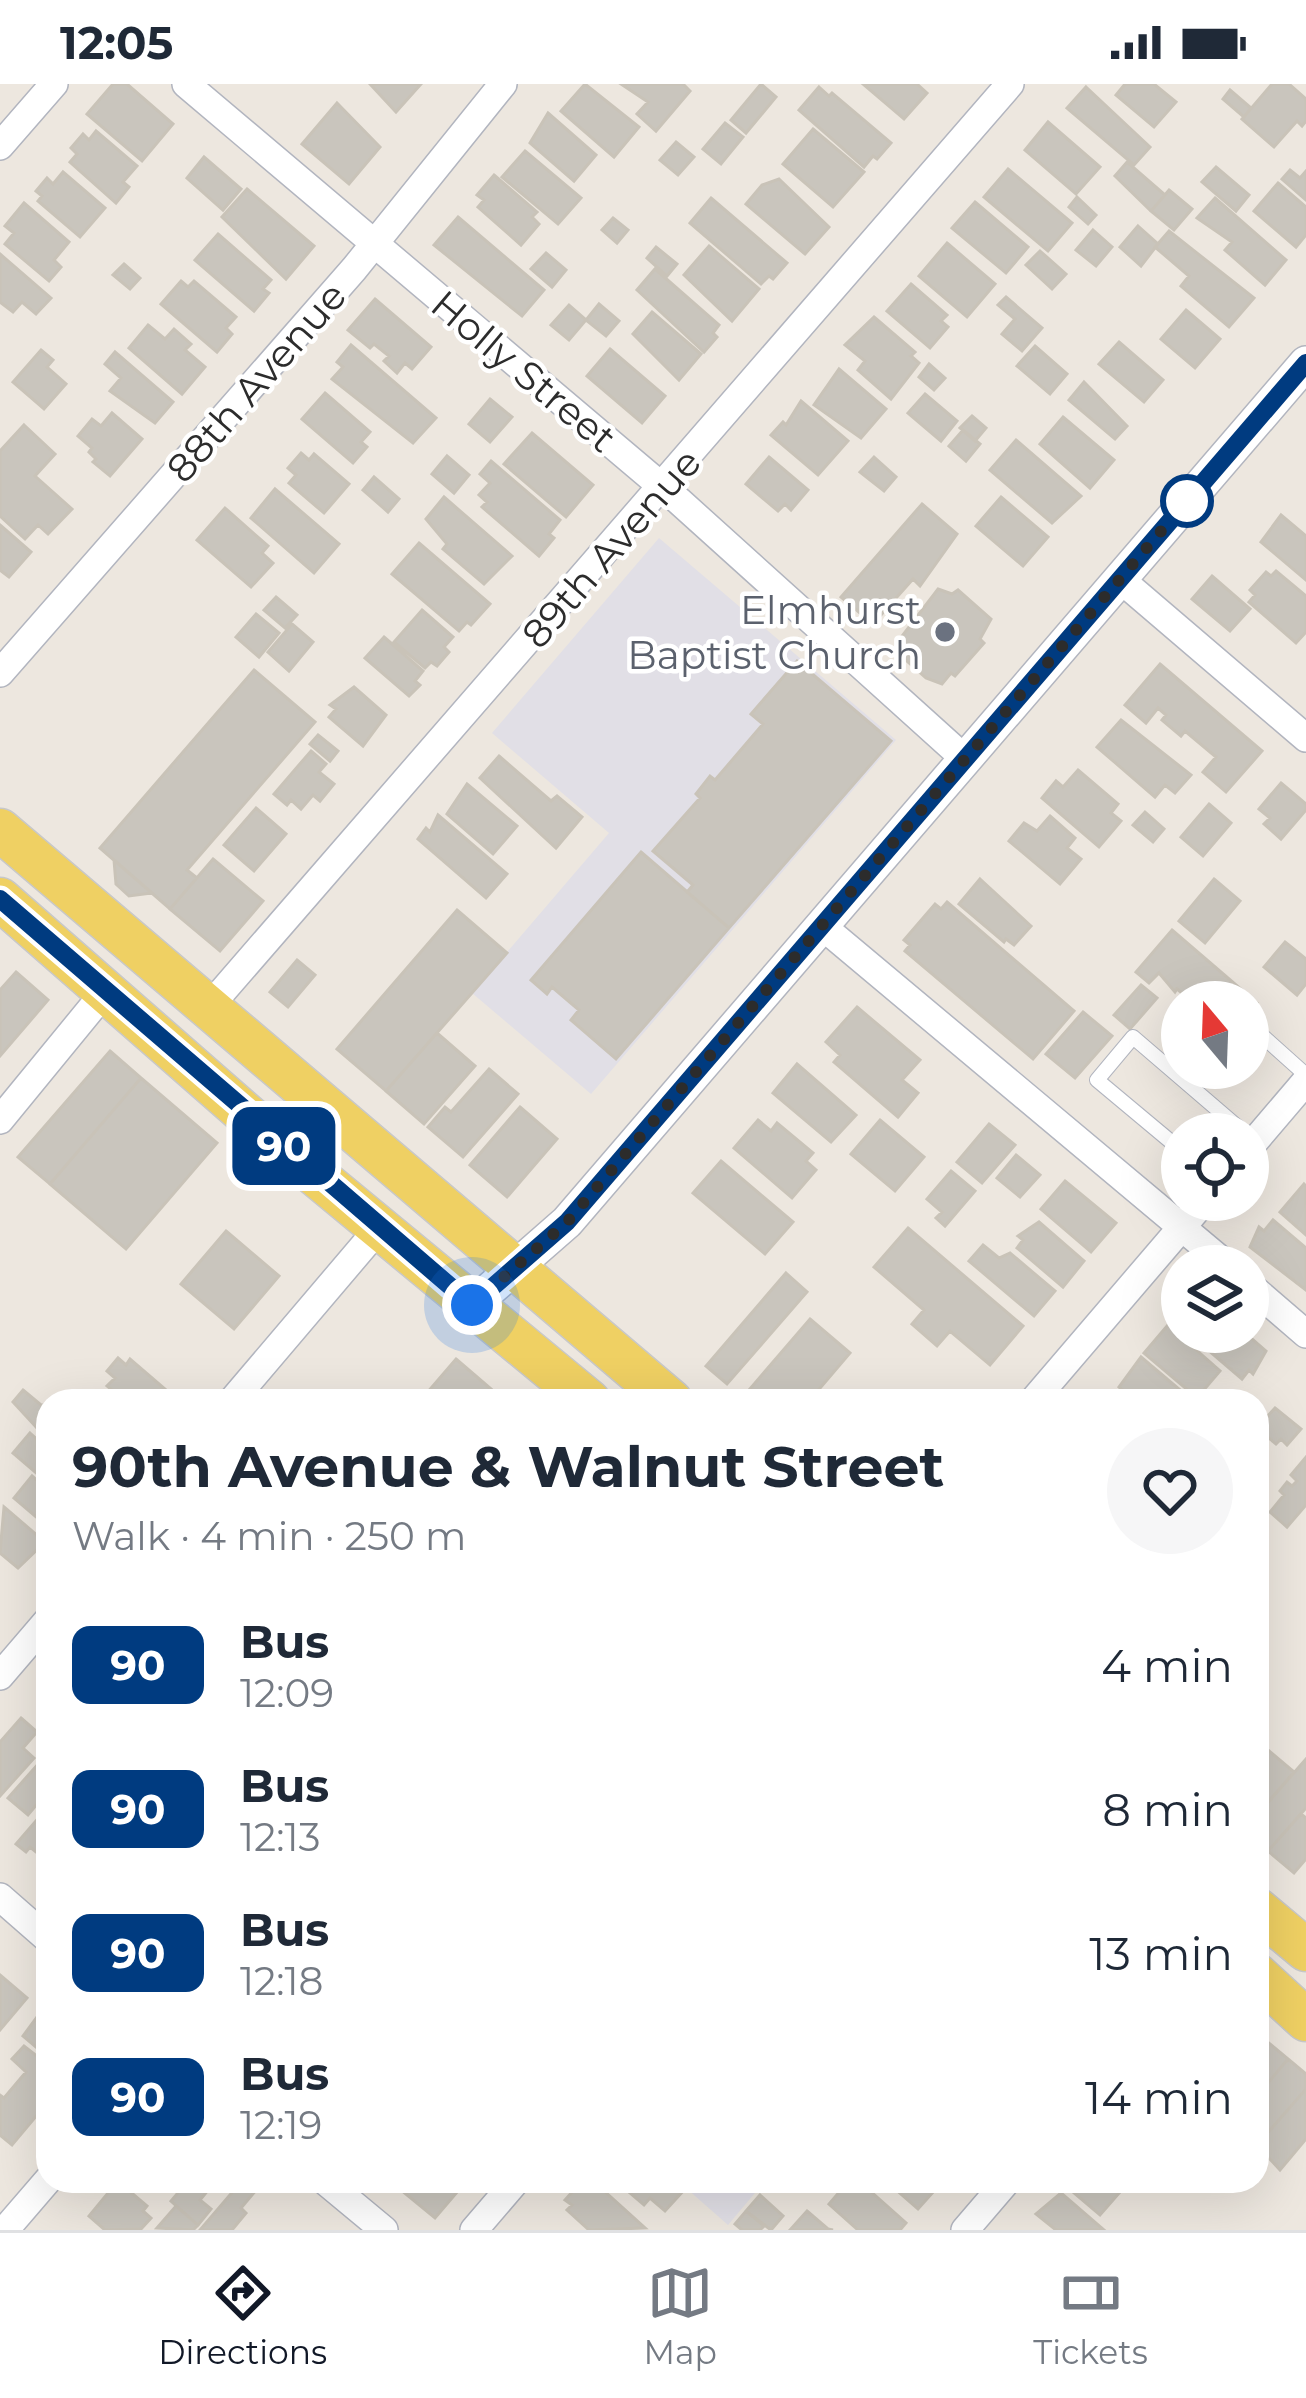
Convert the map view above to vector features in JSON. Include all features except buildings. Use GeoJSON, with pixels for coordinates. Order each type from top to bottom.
{"type":"FeatureCollection","features":[{"type":"Feature","properties":{"kind":"main road"},"geometry":{"type":"LineString","coordinates":[[0,830],[657,1389]]}},
{"type":"Feature","properties":{"kind":"main road"},"geometry":{"type":"LineString","coordinates":[[0,899],[104,993],[574,1389]]}},
{"type":"Feature","properties":{"kind":"main road"},"geometry":{"type":"LineString","coordinates":[[1269,1919],[1306,1950]]}},
{"type":"Feature","properties":{"kind":"main road"},"geometry":{"type":"LineString","coordinates":[[1269,1986],[1306,2020]]}},
{"type":"Feature","properties":{"kind":"street"},"geometry":{"type":"LineString","coordinates":[[0,146],[54,84]]}},
{"type":"Feature","properties":{"kind":"street","name":"Holly Street"},"geometry":{"type":"LineString","coordinates":[[186,84],[664,488],[965,759]]}},
{"type":"Feature","properties":{"kind":"street","name":"88th Avenue"},"geometry":{"type":"LineString","coordinates":[[0,673],[374,245],[503,84]]}},
{"type":"Feature","properties":{"kind":"street","name":"89th Avenue"},"geometry":{"type":"LineString","coordinates":[[208,1008],[1010,84]]}},
{"type":"Feature","properties":{"kind":"street"},"geometry":{"type":"LineString","coordinates":[[472,1305],[567,1222],[1306,363]]}},
{"type":"Feature","properties":{"kind":"street"},"geometry":{"type":"LineString","coordinates":[[1120,579],[1306,738]]}},
{"type":"Feature","properties":{"kind":"street"},"geometry":{"type":"LineString","coordinates":[[821,926],[1199,1245]]}},
{"type":"Feature","properties":{"kind":"street"},"geometry":{"type":"LineString","coordinates":[[0,1120],[104,993]]}},
{"type":"Feature","properties":{"kind":"street"},"geometry":{"type":"LineString","coordinates":[[1269,1118],[1306,1078]]}},
{"type":"Feature","properties":{"kind":"street"},"geometry":{"type":"LineString","coordinates":[[1043,1389],[1186,1221]]}},
{"type":"Feature","properties":{"kind":"street"},"geometry":{"type":"LineString","coordinates":[[242,1389],[380,1228]]}},
{"type":"Feature","properties":{"kind":"street"},"geometry":{"type":"LineString","coordinates":[[1269,1301],[1306,1334]]}},
{"type":"Feature","properties":{"kind":"street"},"geometry":{"type":"LineString","coordinates":[[0,1676],[36,1634]]}},
{"type":"Feature","properties":{"kind":"street"},"geometry":{"type":"LineString","coordinates":[[0,1898],[36,1929]]}},
{"type":"Feature","properties":{"kind":"street"},"geometry":{"type":"LineString","coordinates":[[12,2227],[38,2193]]}},
{"type":"Feature","properties":{"kind":"street"},"geometry":{"type":"LineString","coordinates":[[339,2193],[384,2230]]}},
{"type":"Feature","properties":{"kind":"street"},"geometry":{"type":"LineString","coordinates":[[474,2230],[506,2193]]}},
{"type":"Feature","properties":{"kind":"street"},"geometry":{"type":"LineString","coordinates":[[964,2230],[996,2193]]}},
{"type":"Feature","properties":{"kind":"lane"},"geometry":{"type":"LineString","coordinates":[[1161,1133],[1097,1080],[1133,1036],[1219,1113]]}},
{"type":"Feature","properties":{"kind":"lane"},"geometry":{"type":"LineString","coordinates":[[1269,1043],[1306,1078]]}},
{"type":"Feature","properties":{"kind":"shaded area"},"geometry":{"type":"Polygon","coordinates":[[[659,538],[896,740],[591,1094],[472,993],[609,833],[492,733],[659,538]]]}},
{"type":"Feature","properties":{"kind":"shaded area"},"geometry":{"type":"Polygon","coordinates":[[[692,2193],[755,2193],[728,2225],[692,2193]]]}},
{"type":"Feature","properties":{"kind":"bus line","name":"90"},"geometry":{"type":"LineString","coordinates":[[0,899],[313,1173],[472,1305],[567,1222],[1306,363]]}},
{"type":"Feature","properties":{"kind":"place","name":"Elmhurst Baptist Church"},"geometry":{"type":"Point","coordinates":[945,632]}},
{"type":"Feature","properties":{"kind":"route"},"geometry":{"type":"LineString","coordinates":[[472,1305],[567,1222],[1187,501]]}}]}
